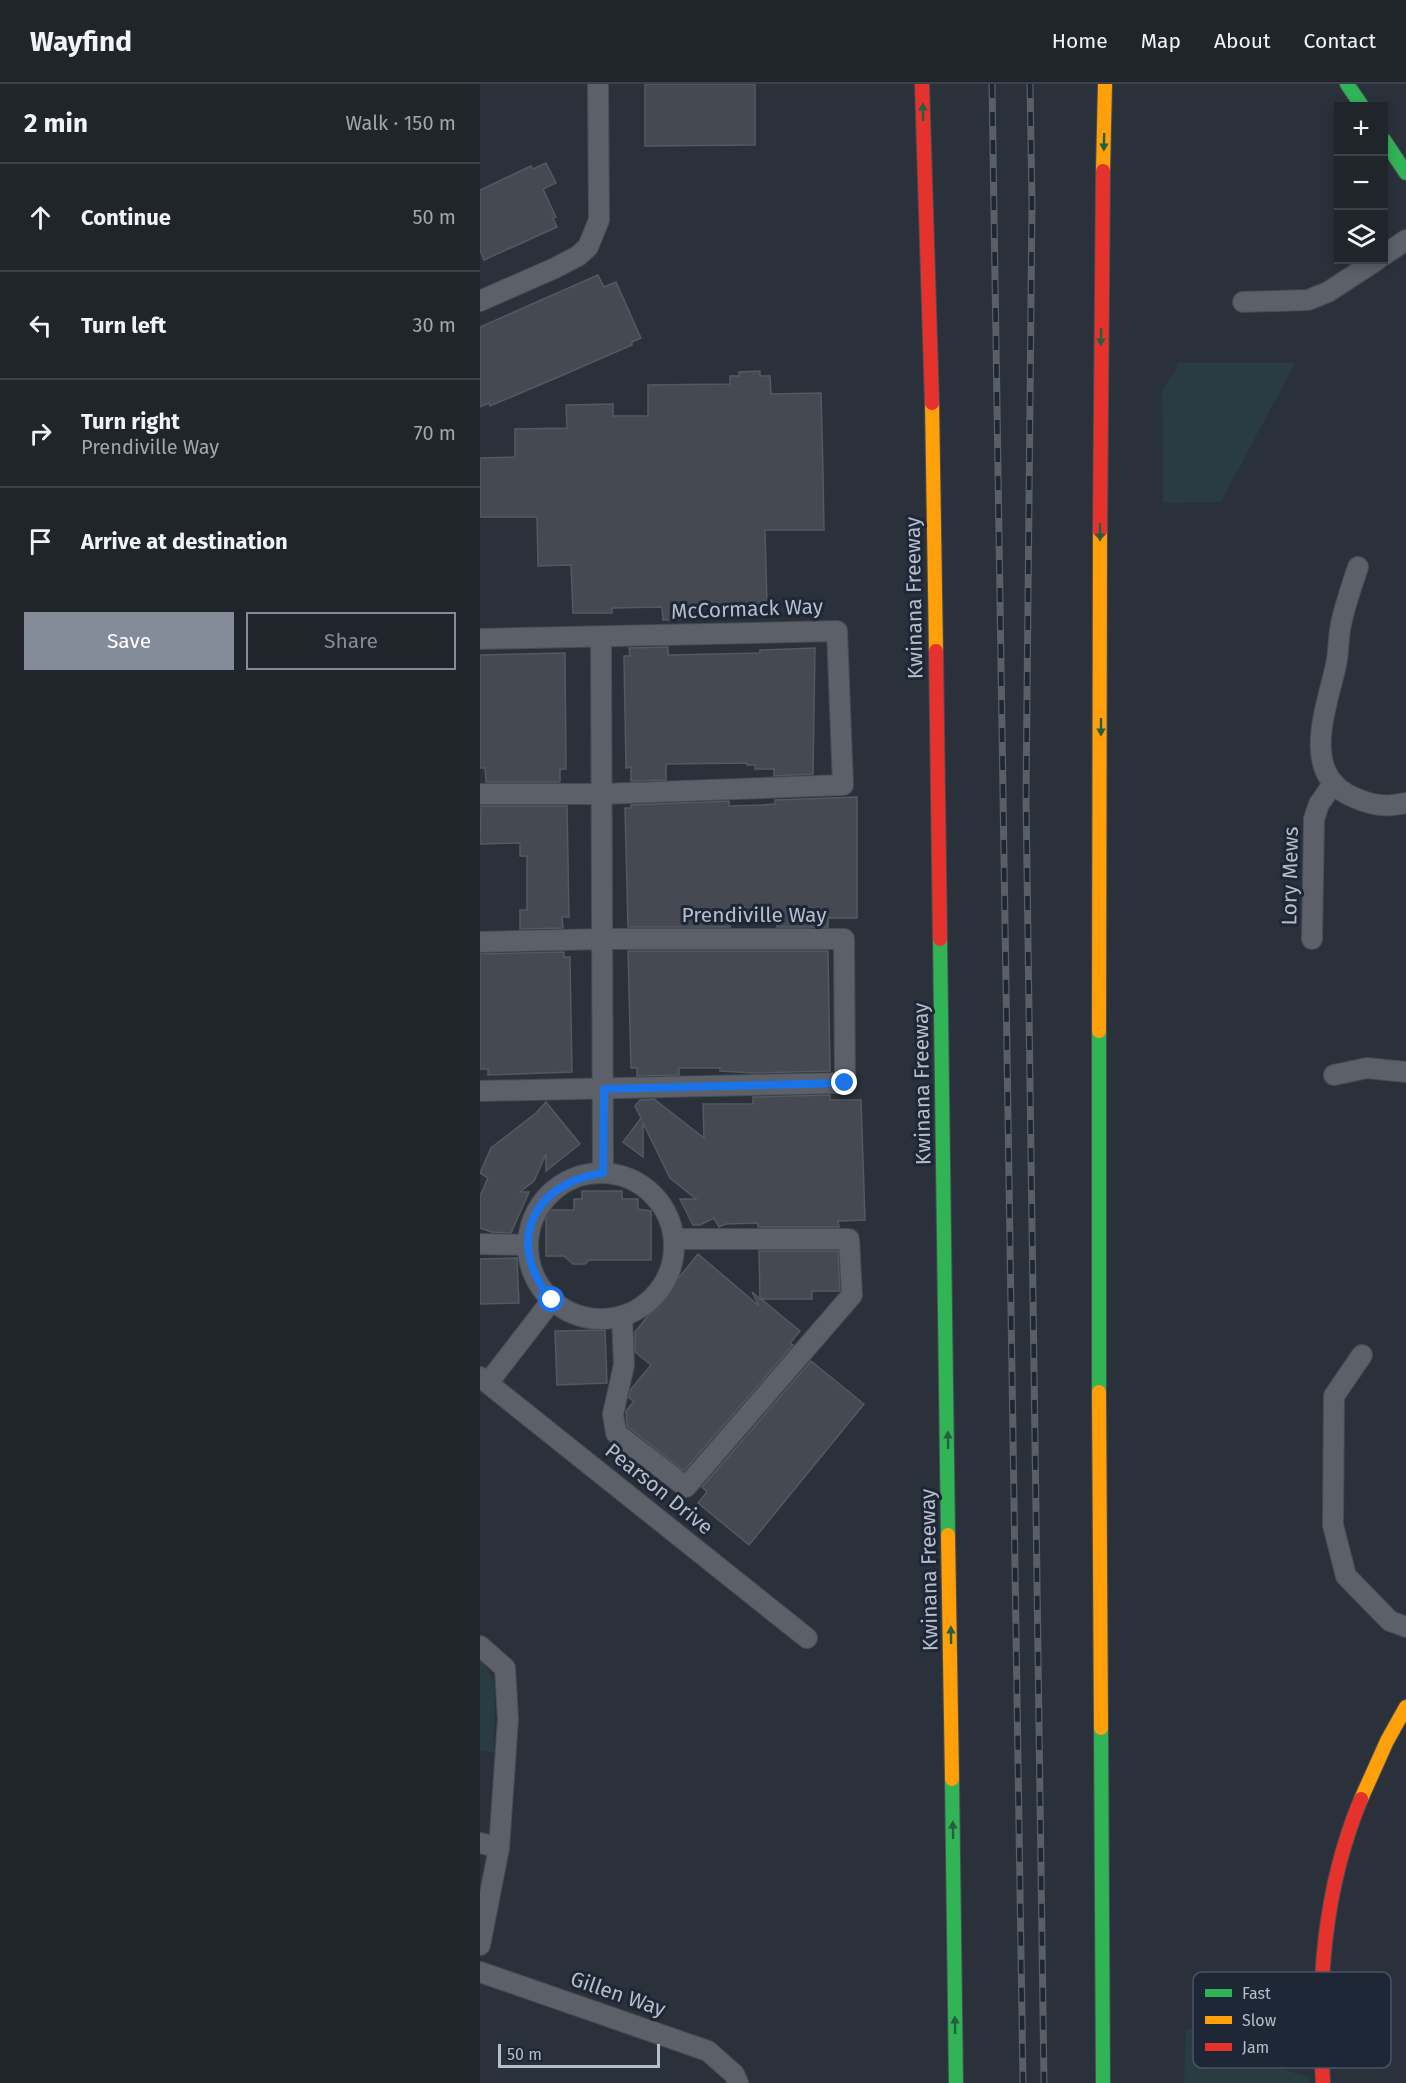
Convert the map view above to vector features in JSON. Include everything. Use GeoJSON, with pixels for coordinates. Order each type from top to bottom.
{"type":"FeatureCollection","features":[{"type":"Feature","properties":{"kind":"main road","name":"Kwinana Freeway"},"geometry":{"type":"LineString","coordinates":[[922,84],[932,376],[956,2083]]}},
{"type":"Feature","properties":{"kind":"main road"},"geometry":{"type":"LineString","coordinates":[[1103,2083],[1098,1193],[1101,812],[1099,429],[1105,84]]}},
{"type":"Feature","properties":{"kind":"main road"},"geometry":{"type":"LineString","coordinates":[[1347,84],[1359,102]]}},
{"type":"Feature","properties":{"kind":"main road"},"geometry":{"type":"LineString","coordinates":[[1388,147],[1406,172]]}},
{"type":"Feature","properties":{"kind":"main road"},"geometry":{"type":"LineString","coordinates":[[1321,1972],[1330,1895],[1354,1814],[1391,1728],[1406,1707]]}},
{"type":"Feature","properties":{"kind":"main road"},"geometry":{"type":"LineString","coordinates":[[1322,2068],[1323,2083]]}},
{"type":"Feature","properties":{"kind":"street"},"geometry":{"type":"LineString","coordinates":[[480,301],[563,264],[578,256],[588,247],[599,220],[598,84]]}},
{"type":"Feature","properties":{"kind":"street"},"geometry":{"type":"LineString","coordinates":[[1388,252],[1406,240]]}},
{"type":"Feature","properties":{"kind":"street"},"geometry":{"type":"LineString","coordinates":[[1243,302],[1308,300],[1328,292],[1371,264]]}},
{"type":"Feature","properties":{"kind":"street"},"geometry":{"type":"LineString","coordinates":[[1358,567],[1341,624],[1337,663],[1322,724],[1320,747],[1323,766],[1333,784],[1349,796],[1373,806],[1406,803]]}},
{"type":"Feature","properties":{"kind":"street","name":"McCormack Way"},"geometry":{"type":"LineString","coordinates":[[480,639],[837,631],[843,785],[602,794]]}},
{"type":"Feature","properties":{"kind":"street"},"geometry":{"type":"LineString","coordinates":[[602,638],[603,1173]]}},
{"type":"Feature","properties":{"kind":"street","name":"Lory Mews"},"geometry":{"type":"LineString","coordinates":[[1312,939],[1314,819],[1319,804],[1333,784]]}},
{"type":"Feature","properties":{"kind":"street"},"geometry":{"type":"LineString","coordinates":[[480,794],[602,794]]}},
{"type":"Feature","properties":{"kind":"street"},"geometry":{"type":"LineString","coordinates":[[480,942],[603,939]]}},
{"type":"Feature","properties":{"kind":"street","name":"Prendiville Way"},"geometry":{"type":"LineString","coordinates":[[603,939],[844,939],[845,1083],[604,1089]]}},
{"type":"Feature","properties":{"kind":"street"},"geometry":{"type":"LineString","coordinates":[[1334,1075],[1367,1068],[1406,1072]]}},
{"type":"Feature","properties":{"kind":"street"},"geometry":{"type":"LineString","coordinates":[[480,1091],[604,1089]]}},
{"type":"Feature","properties":{"kind":"street"},"geometry":{"type":"LineString","coordinates":[[603,1173],[624,1176],[643,1186],[658,1200],[669,1218],[675,1239],[673,1264],[662,1287],[645,1305],[622,1316],[597,1319],[573,1314],[552,1300],[538,1285],[530,1265],[528,1245],[532,1222],[543,1202],[559,1186],[580,1176],[603,1173]]}},
{"type":"Feature","properties":{"kind":"street"},"geometry":{"type":"LineString","coordinates":[[622,1316],[624,1365],[612,1414],[616,1432],[687,1487],[852,1295],[849,1239],[675,1239]]}},
{"type":"Feature","properties":{"kind":"street"},"geometry":{"type":"LineString","coordinates":[[480,1244],[528,1245]]}},
{"type":"Feature","properties":{"kind":"street"},"geometry":{"type":"LineString","coordinates":[[484,1380],[552,1300]]}},
{"type":"Feature","properties":{"kind":"street"},"geometry":{"type":"LineString","coordinates":[[1362,1355],[1334,1396],[1333,1525],[1346,1576],[1390,1621],[1406,1627]]}},
{"type":"Feature","properties":{"kind":"street","name":"Pearson Drive"},"geometry":{"type":"LineString","coordinates":[[484,1380],[807,1638]]}},
{"type":"Feature","properties":{"kind":"street"},"geometry":{"type":"LineString","coordinates":[[480,1646],[505,1668],[507,1719],[489,1846],[480,1945]]}},
{"type":"Feature","properties":{"kind":"street","name":"Gillen Way"},"geometry":{"type":"LineString","coordinates":[[480,1972],[708,2051],[736,2078]]}},
{"type":"Feature","properties":{"kind":"green space"},"geometry":{"type":"Polygon","coordinates":[[[1177,363],[1295,363],[1221,502],[1163,503],[1162,390],[1176,370],[1177,363]]]}},
{"type":"Feature","properties":{"kind":"green space"},"geometry":{"type":"Polygon","coordinates":[[[480,1657],[495,1684],[494,1753],[480,1750],[480,1657]]]}},
{"type":"Feature","properties":{"kind":"green space"},"geometry":{"type":"Polygon","coordinates":[[[1193,2027],[1193,2068],[1278,2068],[1308,2077],[1310,2083],[1184,2083],[1186,2031],[1193,2027]]]}},
{"type":"Feature","properties":{"kind":"building"},"geometry":{"type":"Polygon","coordinates":[[[645,84],[755,84],[755,145],[645,146],[645,84]]]}},
{"type":"Feature","properties":{"kind":"building"},"geometry":{"type":"Polygon","coordinates":[[[546,163],[556,183],[543,189],[556,217],[553,218],[557,227],[484,260],[480,250],[480,190],[531,166],[533,169],[546,163]]]}},
{"type":"Feature","properties":{"kind":"building"},"geometry":{"type":"Polygon","coordinates":[[[598,275],[604,287],[616,282],[641,338],[632,342],[632,345],[556,378],[490,406],[489,403],[480,407],[480,327],[598,275]]]}},
{"type":"Feature","properties":{"kind":"building"},"geometry":{"type":"Polygon","coordinates":[[[760,371],[760,376],[770,376],[771,394],[821,393],[824,530],[765,530],[767,604],[704,606],[702,616],[690,617],[691,619],[663,620],[662,607],[612,608],[612,613],[573,613],[571,565],[538,566],[537,517],[480,517],[480,458],[515,457],[515,429],[567,428],[566,405],[613,404],[613,416],[648,416],[648,385],[730,384],[730,376],[739,376],[739,372],[760,371]]]}},
{"type":"Feature","properties":{"kind":"building"},"geometry":{"type":"Polygon","coordinates":[[[668,647],[668,655],[760,653],[760,650],[815,648],[813,774],[774,776],[774,769],[755,769],[755,765],[747,765],[747,763],[666,764],[666,780],[631,781],[631,767],[626,768],[624,656],[630,656],[629,648],[668,647]]]}},
{"type":"Feature","properties":{"kind":"building"},"geometry":{"type":"Polygon","coordinates":[[[565,653],[566,769],[560,769],[560,782],[486,782],[485,768],[480,768],[480,655],[565,653]]]}},
{"type":"Feature","properties":{"kind":"building"},"geometry":{"type":"Polygon","coordinates":[[[857,797],[857,918],[828,918],[828,927],[777,927],[777,916],[730,915],[730,927],[628,927],[625,808],[631,808],[631,805],[729,801],[729,806],[761,805],[775,804],[775,800],[857,797]]]}},
{"type":"Feature","properties":{"kind":"building"},"geometry":{"type":"Polygon","coordinates":[[[481,806],[567,806],[569,917],[562,917],[563,928],[520,929],[520,910],[527,910],[527,856],[520,856],[520,843],[480,844],[481,806]]]}},
{"type":"Feature","properties":{"kind":"building"},"geometry":{"type":"Polygon","coordinates":[[[628,951],[828,951],[830,1071],[753,1073],[720,1071],[720,1068],[679,1068],[679,1075],[637,1076],[637,1068],[631,1068],[628,951]]]}},
{"type":"Feature","properties":{"kind":"building"},"geometry":{"type":"Polygon","coordinates":[[[564,952],[564,957],[570,957],[572,1072],[488,1075],[488,1069],[480,1069],[480,954],[564,952]]]}},
{"type":"Feature","properties":{"kind":"building"},"geometry":{"type":"Polygon","coordinates":[[[830,1095],[830,1100],[861,1100],[865,1220],[838,1221],[839,1227],[758,1227],[758,1223],[726,1224],[719,1227],[714,1218],[700,1225],[693,1225],[680,1199],[696,1199],[670,1178],[643,1123],[643,1157],[623,1142],[641,1118],[635,1106],[640,1100],[654,1099],[704,1138],[703,1104],[753,1104],[753,1097],[830,1095]]]}},
{"type":"Feature","properties":{"kind":"building"},"geometry":{"type":"Polygon","coordinates":[[[546,1102],[580,1144],[546,1171],[546,1154],[534,1181],[520,1192],[529,1192],[511,1233],[491,1232],[480,1228],[480,1196],[488,1178],[480,1173],[491,1148],[536,1113],[546,1102]]]}},
{"type":"Feature","properties":{"kind":"building"},"geometry":{"type":"Polygon","coordinates":[[[582,1191],[622,1191],[622,1199],[638,1199],[638,1209],[651,1211],[651,1260],[589,1260],[585,1264],[573,1264],[564,1256],[546,1256],[546,1210],[574,1210],[574,1199],[582,1199],[582,1191]]]}},
{"type":"Feature","properties":{"kind":"building"},"geometry":{"type":"Polygon","coordinates":[[[759,1251],[838,1251],[840,1291],[812,1291],[812,1299],[761,1299],[800,1331],[790,1343],[793,1345],[684,1471],[627,1426],[626,1411],[634,1401],[629,1398],[631,1389],[651,1365],[635,1352],[635,1332],[698,1254],[759,1306],[752,1292],[760,1299],[759,1251]]]}},
{"type":"Feature","properties":{"kind":"building"},"geometry":{"type":"Polygon","coordinates":[[[517,1258],[519,1303],[480,1304],[480,1259],[517,1258]]]}},
{"type":"Feature","properties":{"kind":"building"},"geometry":{"type":"Polygon","coordinates":[[[605,1330],[607,1383],[557,1385],[555,1331],[605,1330]]]}},
{"type":"Feature","properties":{"kind":"building"},"geometry":{"type":"Polygon","coordinates":[[[811,1361],[864,1404],[749,1545],[698,1503],[707,1492],[702,1487],[811,1361]]]}},
{"type":"Feature","properties":{"kind":"railway"},"geometry":{"type":"LineString","coordinates":[[992,84],[1023,2083]]}},
{"type":"Feature","properties":{"kind":"railway"},"geometry":{"type":"LineString","coordinates":[[1030,84],[1032,203],[1026,797],[1044,2083]]}},
{"type":"Feature","properties":{"kind":"traffic: fast"},"geometry":{"type":"LineString","coordinates":[[1347,84],[1359,102]]}},
{"type":"Feature","properties":{"kind":"traffic: fast"},"geometry":{"type":"LineString","coordinates":[[1388,146],[1406,173]]}},
{"type":"Feature","properties":{"kind":"traffic: fast"},"geometry":{"type":"LineString","coordinates":[[940,939],[948,1535]]}},
{"type":"Feature","properties":{"kind":"traffic: fast"},"geometry":{"type":"LineString","coordinates":[[1099,1031],[1099,1392]]}},
{"type":"Feature","properties":{"kind":"traffic: fast"},"geometry":{"type":"LineString","coordinates":[[1101,1728],[1103,2083]]}},
{"type":"Feature","properties":{"kind":"traffic: fast"},"geometry":{"type":"LineString","coordinates":[[952,1779],[956,2083]]}},
{"type":"Feature","properties":{"kind":"traffic: slow"},"geometry":{"type":"LineString","coordinates":[[1103,171],[1105,84]]}},
{"type":"Feature","properties":{"kind":"traffic: slow"},"geometry":{"type":"LineString","coordinates":[[932,403],[936,651]]}},
{"type":"Feature","properties":{"kind":"traffic: slow"},"geometry":{"type":"LineString","coordinates":[[1099,1031],[1100,531]]}},
{"type":"Feature","properties":{"kind":"traffic: slow"},"geometry":{"type":"LineString","coordinates":[[1099,1392],[1101,1728]]}},
{"type":"Feature","properties":{"kind":"traffic: slow"},"geometry":{"type":"LineString","coordinates":[[948,1535],[952,1779]]}},
{"type":"Feature","properties":{"kind":"traffic: slow"},"geometry":{"type":"LineString","coordinates":[[1361,1799],[1387,1741],[1406,1707]]}},
{"type":"Feature","properties":{"kind":"traffic: jam"},"geometry":{"type":"LineString","coordinates":[[922,84],[932,403]]}},
{"type":"Feature","properties":{"kind":"traffic: jam"},"geometry":{"type":"LineString","coordinates":[[1100,531],[1103,171]]}},
{"type":"Feature","properties":{"kind":"traffic: jam"},"geometry":{"type":"LineString","coordinates":[[936,651],[940,939]]}},
{"type":"Feature","properties":{"kind":"traffic: jam"},"geometry":{"type":"LineString","coordinates":[[1322,1972],[1338,1868],[1361,1799]]}},
{"type":"Feature","properties":{"kind":"traffic: jam"},"geometry":{"type":"LineString","coordinates":[[1322,2068],[1323,2083]]}},
{"type":"Feature","properties":{"kind":"route"},"geometry":{"type":"LineString","coordinates":[[552,1300],[538,1285],[530,1265],[528,1245],[532,1222],[543,1202],[559,1186],[580,1176],[603,1173],[604,1089],[845,1083]]}}]}
